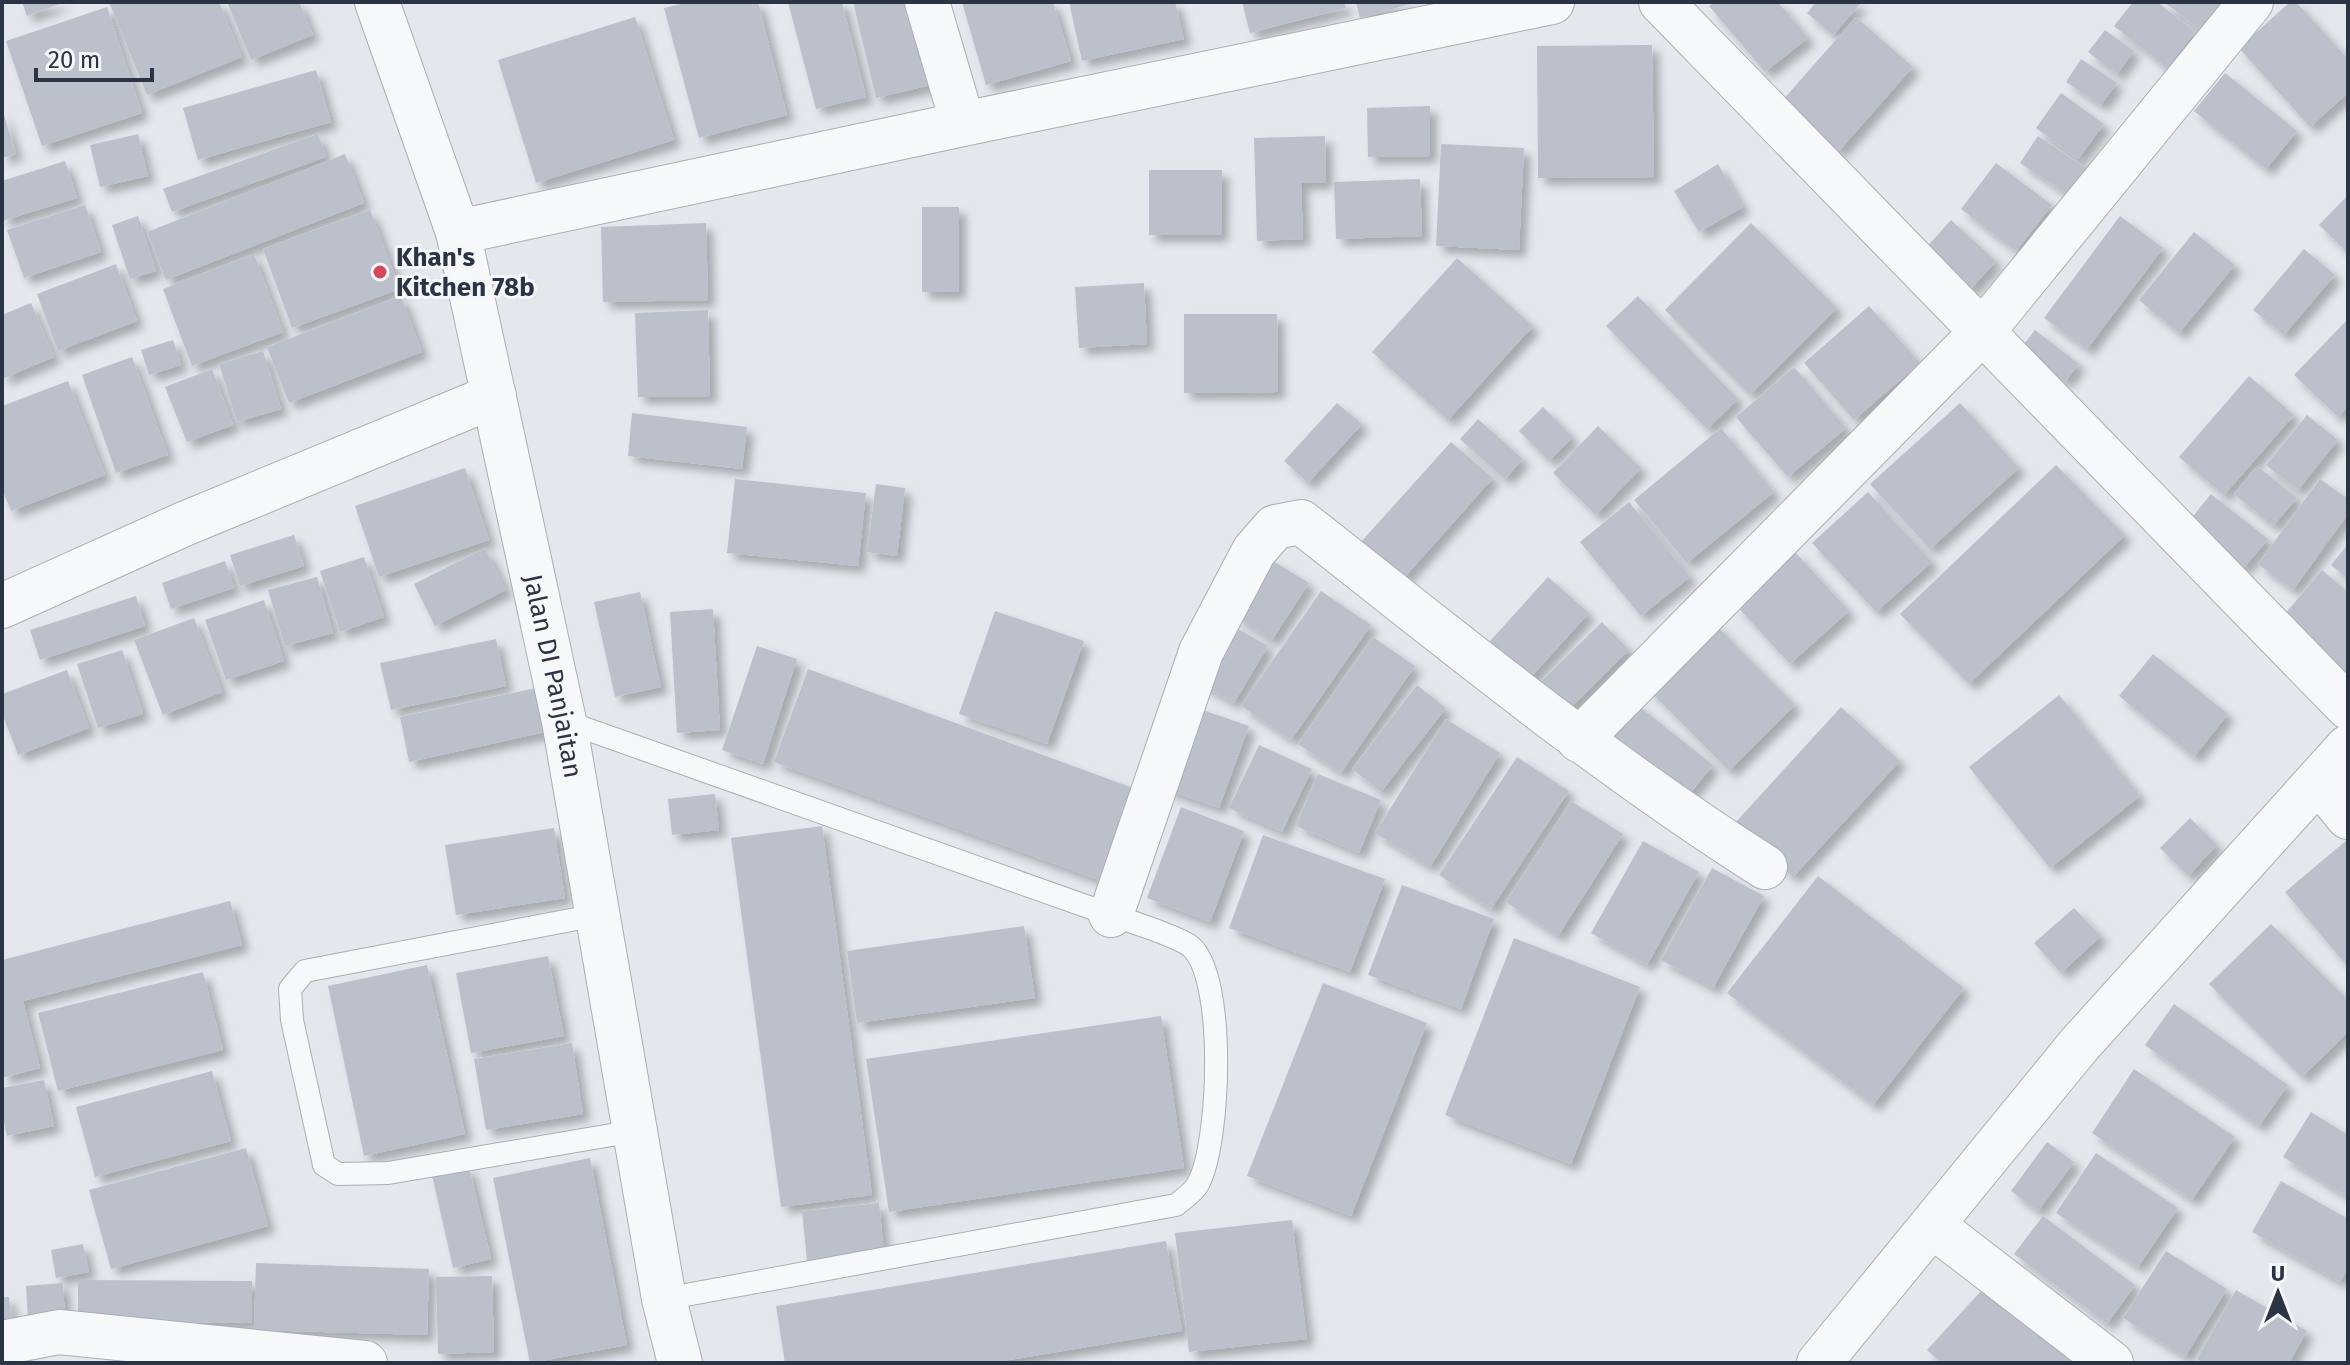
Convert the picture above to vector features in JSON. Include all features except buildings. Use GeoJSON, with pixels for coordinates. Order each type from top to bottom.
{"type":"FeatureCollection","features":[{"type":"Feature","properties":{"kind":"street","name":"Jalan DI Panjaitan"},"geometry":{"type":"LineString","coordinates":[[377,2],[458,232],[564,721],[664,1299],[680,1363]]}},
{"type":"Feature","properties":{"kind":"street"},"geometry":{"type":"LineString","coordinates":[[927,2],[963,124]]}},
{"type":"Feature","properties":{"kind":"street"},"geometry":{"type":"LineString","coordinates":[[458,232],[1552,2]]}},
{"type":"Feature","properties":{"kind":"street"},"geometry":{"type":"LineString","coordinates":[[1661,2],[2348,707]]}},
{"type":"Feature","properties":{"kind":"street"},"geometry":{"type":"LineString","coordinates":[[1579,740],[1982,332],[2251,2]]}},
{"type":"Feature","properties":{"kind":"street"},"geometry":{"type":"LineString","coordinates":[[2,606],[184,524],[494,396]]}},
{"type":"Feature","properties":{"kind":"street"},"geometry":{"type":"LineString","coordinates":[[1111,915],[1201,652],[1254,551],[1275,527],[1301,522],[1579,740],[1710,833],[1765,867]]}},
{"type":"Feature","properties":{"kind":"street"},"geometry":{"type":"LineString","coordinates":[[1819,1363],[2079,1045],[2348,747]]}},
{"type":"Feature","properties":{"kind":"street"},"geometry":{"type":"LineString","coordinates":[[2318,780],[2348,817]]}},
{"type":"Feature","properties":{"kind":"street"},"geometry":{"type":"LineString","coordinates":[[1933,1226],[2111,1363]]}},
{"type":"Feature","properties":{"kind":"street"},"geometry":{"type":"LineString","coordinates":[[2,1343],[59,1332],[365,1363]]}},
{"type":"Feature","properties":{"kind":"lane"},"geometry":{"type":"LineString","coordinates":[[564,721],[1111,915],[1191,947],[1206,972],[1216,1023],[1216,1087],[1209,1152],[1198,1185],[1176,1205],[664,1299]]}},
{"type":"Feature","properties":{"kind":"lane"},"geometry":{"type":"LineString","coordinates":[[597,915],[305,971],[290,989],[292,1020],[324,1165],[338,1174],[388,1173],[635,1131]]}},
{"type":"Feature","properties":{"kind":"place","name":"Khan's Kitchen 78b"},"geometry":{"type":"Point","coordinates":[380,272]}}]}
